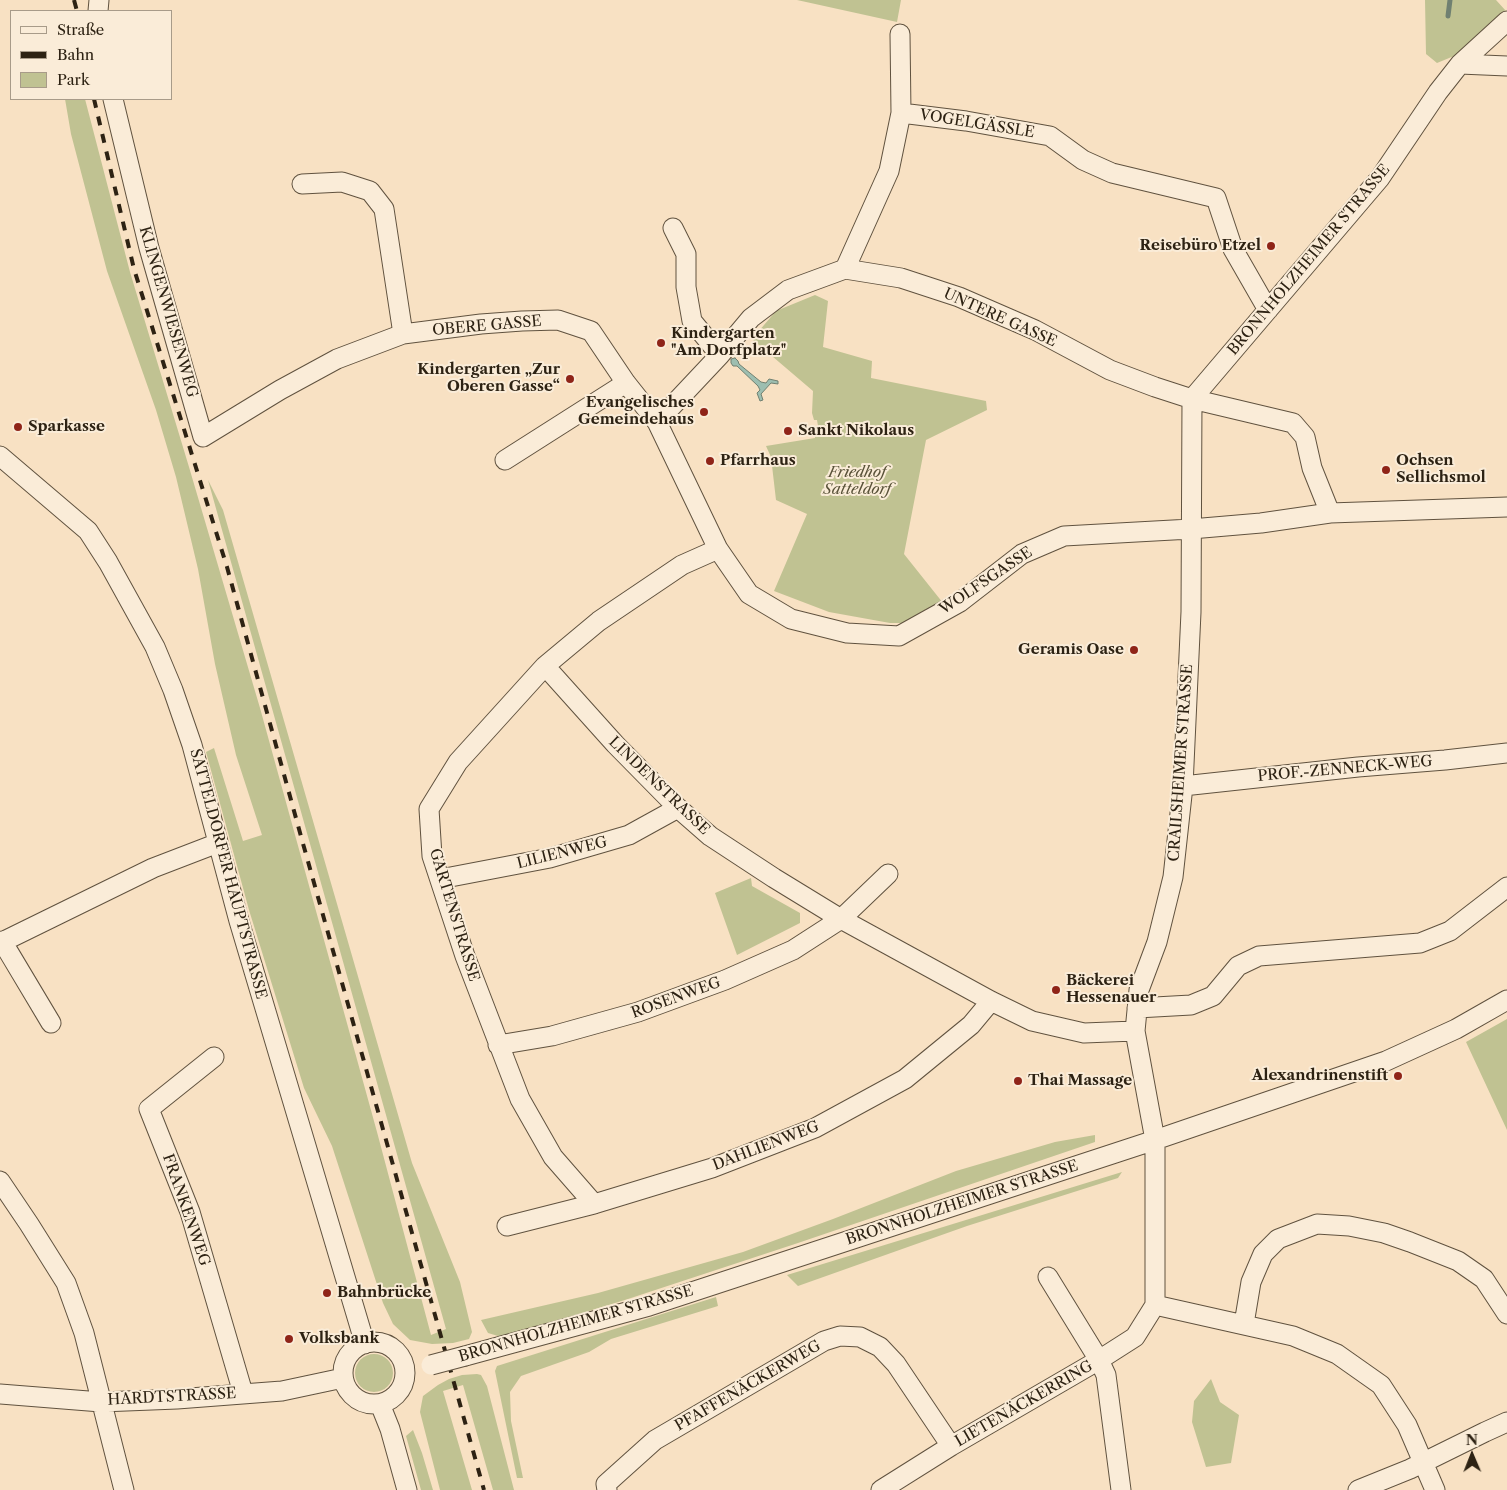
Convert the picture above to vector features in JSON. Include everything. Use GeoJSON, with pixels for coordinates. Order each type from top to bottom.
{"type":"FeatureCollection","features":[{"type":"Feature","properties":{"kind":"street","name":"BRONNHOLZHEIMER STRASSE"},"geometry":{"type":"LineString","coordinates":[[1192,399],[1380,178],[1438,92],[1460,64],[1507,21]]}},
{"type":"Feature","properties":{"kind":"street"},"geometry":{"type":"LineString","coordinates":[[844,269],[889,171],[901,112],[900,34]]}},
{"type":"Feature","properties":{"kind":"street"},"geometry":{"type":"LineString","coordinates":[[1460,64],[1507,66]]}},
{"type":"Feature","properties":{"kind":"street","name":"KLINGENWIESENWEG"},"geometry":{"type":"LineString","coordinates":[[113,100],[149,248],[203,437],[280,390]]}},
{"type":"Feature","properties":{"kind":"street","name":"VOGELGÄSSLE"},"geometry":{"type":"LineString","coordinates":[[901,112],[1050,136],[1083,160],[1112,173],[1216,198],[1233,249],[1268,310]]}},
{"type":"Feature","properties":{"kind":"street"},"geometry":{"type":"LineString","coordinates":[[302,184],[342,182],[370,191],[384,209],[403,334]]}},
{"type":"Feature","properties":{"kind":"street"},"geometry":{"type":"LineString","coordinates":[[673,228],[686,254],[686,287],[692,321],[720,355]]}},
{"type":"Feature","properties":{"kind":"street","name":"UNTERE GASSE"},"geometry":{"type":"LineString","coordinates":[[657,422],[720,355],[751,318],[788,290],[844,269],[901,278],[959,297],[1035,330],[1110,370],[1192,399],[1293,423],[1304,437],[1312,468],[1330,513]]}},
{"type":"Feature","properties":{"kind":"street","name":"OBERE GASSE"},"geometry":{"type":"LineString","coordinates":[[280,390],[337,359],[403,334],[480,324],[558,320],[591,331],[626,383],[657,422]]}},
{"type":"Feature","properties":{"kind":"street"},"geometry":{"type":"LineString","coordinates":[[505,460],[626,383]]}},
{"type":"Feature","properties":{"kind":"street"},"geometry":{"type":"LineString","coordinates":[[1191,529],[1192,399]]}},
{"type":"Feature","properties":{"kind":"street","name":"WOLFSGASSE"},"geometry":{"type":"LineString","coordinates":[[657,422],[718,549],[749,594],[791,618],[847,633],[899,636],[960,602],[1022,554],[1064,536],[1261,523],[1330,513],[1507,507]]}},
{"type":"Feature","properties":{"kind":"street","name":"SATTELDORFER HAUPTSTRASSE"},"geometry":{"type":"LineString","coordinates":[[0,456],[88,531],[108,562],[154,647],[173,690],[192,744],[242,930],[365,1344]]}},
{"type":"Feature","properties":{"kind":"street","name":"CRAILSHEIMER STRASSE"},"geometry":{"type":"LineString","coordinates":[[1155,1140],[1135,1031],[1139,990],[1157,942],[1173,877],[1183,786],[1191,612],[1191,529]]}},
{"type":"Feature","properties":{"kind":"street","name":"GARTENSTRASSE"},"geometry":{"type":"LineString","coordinates":[[594,1204],[553,1157],[520,1099],[465,956],[432,856],[429,809],[458,762],[545,666],[599,621],[682,566],[718,549]]}},
{"type":"Feature","properties":{"kind":"street","name":"LINDENSTRASSE"},"geometry":{"type":"LineString","coordinates":[[545,666],[614,744],[678,808],[710,836],[841,919],[991,1001],[1032,1021],[1084,1033],[1135,1031]]}},
{"type":"Feature","properties":{"kind":"street","name":"PROF.-ZENNECK-WEG"},"geometry":{"type":"LineString","coordinates":[[1183,786],[1507,753]]}},
{"type":"Feature","properties":{"kind":"street","name":"LILIENWEG"},"geometry":{"type":"LineString","coordinates":[[440,879],[550,858],[630,835],[678,808]]}},
{"type":"Feature","properties":{"kind":"street"},"geometry":{"type":"LineString","coordinates":[[50,1022],[1,942],[153,868],[218,843]]}},
{"type":"Feature","properties":{"kind":"street"},"geometry":{"type":"LineString","coordinates":[[841,919],[888,874]]}},
{"type":"Feature","properties":{"kind":"street"},"geometry":{"type":"LineString","coordinates":[[1137,1008],[1191,1005],[1213,996],[1238,966],[1259,956],[1420,942],[1450,931],[1507,887]]}},
{"type":"Feature","properties":{"kind":"street","name":"ROSENWEG"},"geometry":{"type":"LineString","coordinates":[[498,1045],[552,1036],[638,1012],[725,980],[792,950],[841,919]]}},
{"type":"Feature","properties":{"kind":"street","name":"BRONNHOLZHEIMER STRASSE"},"geometry":{"type":"LineString","coordinates":[[404,1369],[431,1365],[649,1306],[1155,1140],[1386,1062],[1456,1029],[1507,1000]]}},
{"type":"Feature","properties":{"kind":"street","name":"DAHLIENWEG"},"geometry":{"type":"LineString","coordinates":[[507,1226],[594,1204],[712,1168],[815,1128],[905,1078],[971,1025],[991,1001]]}},
{"type":"Feature","properties":{"kind":"street","name":"FRANKENWEG"},"geometry":{"type":"LineString","coordinates":[[214,1057],[149,1109],[190,1212],[243,1393]]}},
{"type":"Feature","properties":{"kind":"street"},"geometry":{"type":"LineString","coordinates":[[1155,1140],[1155,1305],[1293,1336],[1337,1354],[1380,1385],[1407,1424],[1435,1490]]}},
{"type":"Feature","properties":{"kind":"street"},"geometry":{"type":"LineString","coordinates":[[0,1181],[66,1283],[84,1333],[124,1490]]}},
{"type":"Feature","properties":{"kind":"street"},"geometry":{"type":"LineString","coordinates":[[1244,1324],[1251,1282],[1263,1254],[1278,1239],[1317,1224],[1349,1226],[1384,1233],[1458,1262],[1484,1279],[1507,1314]]}},
{"type":"Feature","properties":{"kind":"street"},"geometry":{"type":"LineString","coordinates":[[1048,1277],[1099,1360],[1106,1375],[1121,1490]]}},
{"type":"Feature","properties":{"kind":"street","name":"LIETENÄCKERRING"},"geometry":{"type":"LineString","coordinates":[[881,1490],[951,1446],[1135,1337],[1155,1305]]}},
{"type":"Feature","properties":{"kind":"street","name":"PFAFFENÄCKERWEG"},"geometry":{"type":"LineString","coordinates":[[607,1490],[606,1484],[655,1440],[824,1341],[840,1336],[860,1338],[880,1348],[896,1364],[951,1446]]}},
{"type":"Feature","properties":{"kind":"street"},"geometry":{"type":"LineString","coordinates":[[375,1342],[385,1344],[393,1349],[400,1357],[404,1369],[405,1376],[397,1394],[380,1404],[361,1402],[353,1397],[347,1390],[343,1378],[345,1362],[350,1354],[357,1347],[375,1342]]}},
{"type":"Feature","properties":{"kind":"street","name":"HARDTSTRASSE"},"geometry":{"type":"LineString","coordinates":[[0,1394],[101,1402],[177,1399],[282,1391],[343,1378]]}},
{"type":"Feature","properties":{"kind":"street"},"geometry":{"type":"LineString","coordinates":[[380,1404],[390,1429],[407,1490]]}},
{"type":"Feature","properties":{"kind":"street"},"geometry":{"type":"LineString","coordinates":[[1358,1490],[1410,1469],[1423,1461],[1507,1422]]}},
{"type":"Feature","properties":{"kind":"green space"},"geometry":{"type":"Polygon","coordinates":[[[797,0],[901,0],[897,22],[797,0]]]}},
{"type":"Feature","properties":{"kind":"green space"},"geometry":{"type":"Polygon","coordinates":[[[1425,0],[1496,0],[1506,11],[1454,56],[1437,63],[1426,54],[1425,0]]]}},
{"type":"Feature","properties":{"kind":"green space"},"geometry":{"type":"Polygon","coordinates":[[[65,100],[85,100],[130,272],[260,708],[431,1335],[446,1329],[208,480],[223,510],[412,1163],[460,1282],[472,1332],[469,1339],[453,1343],[432,1344],[410,1340],[393,1324],[383,1303],[332,1146],[304,1088],[249,910],[206,752],[214,748],[243,841],[262,835],[236,755],[215,664],[198,569],[176,477],[156,410],[107,271],[71,134],[65,100]]]}},
{"type":"Feature","properties":{"kind":"green space","name":"Friedhof Satteldorf"},"geometry":{"type":"Polygon","coordinates":[[[815,295],[828,301],[823,347],[872,361],[871,378],[986,401],[987,410],[926,440],[904,554],[943,603],[910,623],[890,623],[829,612],[774,591],[807,514],[776,500],[771,457],[766,446],[815,438],[815,433],[819,432],[817,420],[814,420],[812,413],[813,391],[752,339],[776,311],[815,295]]]}},
{"type":"Feature","properties":{"kind":"green space"},"geometry":{"type":"Polygon","coordinates":[[[751,878],[752,886],[800,913],[800,923],[737,955],[715,893],[751,878]]]}},
{"type":"Feature","properties":{"kind":"green space"},"geometry":{"type":"Polygon","coordinates":[[[1507,1019],[1507,1130],[1466,1042],[1507,1019]]]}},
{"type":"Feature","properties":{"kind":"green space"},"geometry":{"type":"Polygon","coordinates":[[[1095,1135],[1095,1142],[798,1243],[508,1336],[488,1333],[481,1320],[598,1293],[743,1252],[956,1171],[1055,1142],[1095,1135]]]}},
{"type":"Feature","properties":{"kind":"green space"},"geometry":{"type":"Polygon","coordinates":[[[1122,1172],[1118,1178],[967,1226],[798,1286],[787,1275],[1122,1172]]]}},
{"type":"Feature","properties":{"kind":"green space"},"geometry":{"type":"Polygon","coordinates":[[[716,1297],[718,1306],[611,1339],[589,1352],[521,1376],[510,1392],[511,1421],[523,1478],[517,1478],[495,1371],[497,1366],[716,1297]]]}},
{"type":"Feature","properties":{"kind":"green space"},"geometry":{"type":"Polygon","coordinates":[[[374,1354],[387,1360],[393,1373],[387,1386],[374,1392],[361,1386],[355,1373],[361,1360],[374,1354]]]}},
{"type":"Feature","properties":{"kind":"green space"},"geometry":{"type":"Polygon","coordinates":[[[462,1375],[481,1375],[487,1386],[514,1490],[493,1490],[463,1385],[443,1391],[472,1490],[440,1490],[420,1412],[423,1396],[449,1379],[462,1375]]]}},
{"type":"Feature","properties":{"kind":"green space"},"geometry":{"type":"Polygon","coordinates":[[[1211,1379],[1220,1402],[1239,1415],[1231,1463],[1206,1467],[1192,1422],[1194,1401],[1211,1379]]]}},
{"type":"Feature","properties":{"kind":"green space"},"geometry":{"type":"Polygon","coordinates":[[[413,1430],[433,1490],[421,1490],[406,1436],[413,1430]]]}},
{"type":"Feature","properties":{"kind":"shaded area"},"geometry":{"type":"Polygon","coordinates":[[[735,358],[739,364],[761,382],[766,383],[769,379],[778,381],[778,384],[771,383],[761,394],[763,400],[760,401],[757,393],[760,390],[758,386],[737,366],[733,366],[731,363],[731,359],[735,358]]]}},
{"type":"Feature","properties":{"kind":"waterway"},"geometry":{"type":"LineString","coordinates":[[1448,16],[1450,0]]}},
{"type":"Feature","properties":{"kind":"railway"},"geometry":{"type":"LineString","coordinates":[[74,0],[77,10]]}},
{"type":"Feature","properties":{"kind":"railway"},"geometry":{"type":"LineString","coordinates":[[94,100],[134,269],[227,567],[484,1490]]}},
{"type":"Feature","properties":{"kind":"place","name":"Reisebüro Etzel"},"geometry":{"type":"Point","coordinates":[1271,246]}},
{"type":"Feature","properties":{"kind":"place","name":"Kindergarten \"Am Dorfplatz\""},"geometry":{"type":"Point","coordinates":[661,343]}},
{"type":"Feature","properties":{"kind":"place","name":"Kindergarten „Zur Oberen Gasse“"},"geometry":{"type":"Point","coordinates":[570,379]}},
{"type":"Feature","properties":{"kind":"place","name":"Evangelisches Gemeindehaus"},"geometry":{"type":"Point","coordinates":[704,412]}},
{"type":"Feature","properties":{"kind":"place","name":"Sparkasse"},"geometry":{"type":"Point","coordinates":[18,427]}},
{"type":"Feature","properties":{"kind":"place","name":"Sankt Nikolaus"},"geometry":{"type":"Point","coordinates":[788,431]}},
{"type":"Feature","properties":{"kind":"place","name":"Pfarrhaus"},"geometry":{"type":"Point","coordinates":[710,461]}},
{"type":"Feature","properties":{"kind":"place","name":"Ochsen Sellichsmol"},"geometry":{"type":"Point","coordinates":[1386,470]}},
{"type":"Feature","properties":{"kind":"place","name":"Geramis Oase"},"geometry":{"type":"Point","coordinates":[1134,650]}},
{"type":"Feature","properties":{"kind":"place","name":"Bäckerei Hessenauer"},"geometry":{"type":"Point","coordinates":[1056,990]}},
{"type":"Feature","properties":{"kind":"place","name":"Alexandrinenstift"},"geometry":{"type":"Point","coordinates":[1398,1076]}},
{"type":"Feature","properties":{"kind":"place","name":"Thai Massage"},"geometry":{"type":"Point","coordinates":[1018,1081]}},
{"type":"Feature","properties":{"kind":"place","name":"Bahnbrücke"},"geometry":{"type":"Point","coordinates":[327,1293]}},
{"type":"Feature","properties":{"kind":"place","name":"Volksbank"},"geometry":{"type":"Point","coordinates":[289,1339]}}]}
